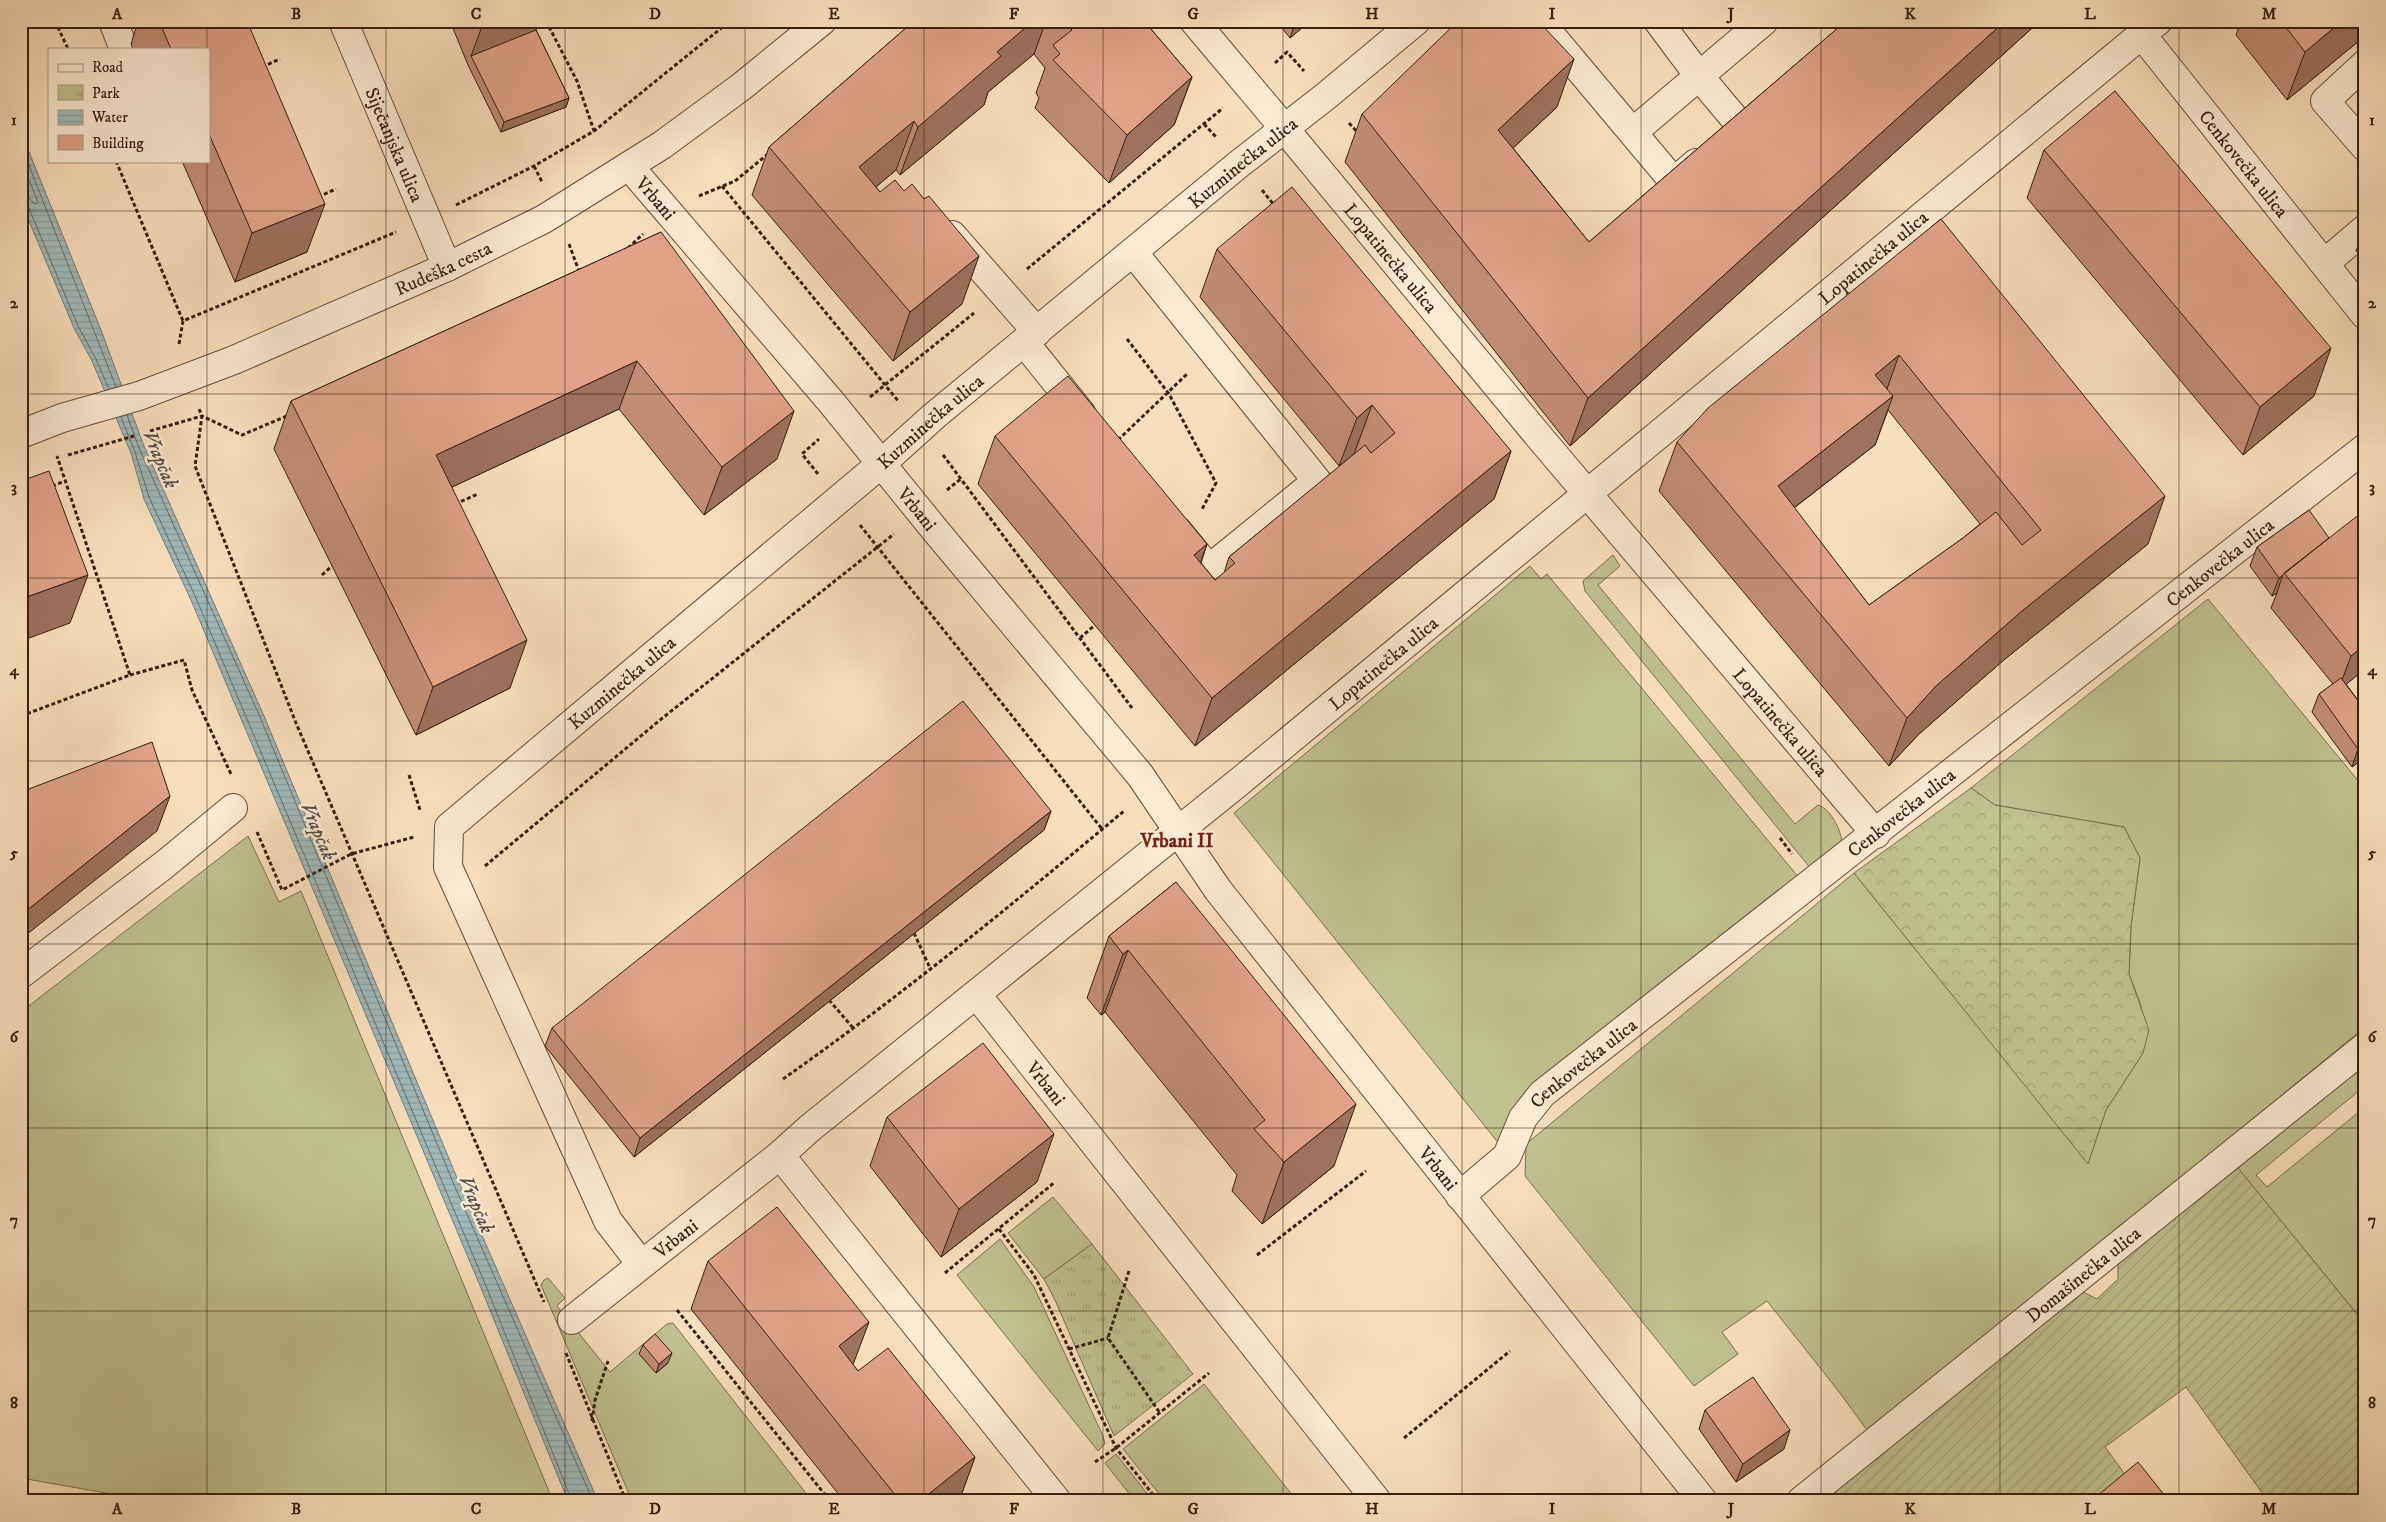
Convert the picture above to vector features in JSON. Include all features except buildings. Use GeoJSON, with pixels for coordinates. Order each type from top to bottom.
{"type":"FeatureCollection","features":[{"type":"Feature","properties":{"kind":"street"},"geometry":{"type":"LineString","coordinates":[[112,21],[123,47]]}},
{"type":"Feature","properties":{"kind":"street","name":"Siječanjska ulica"},"geometry":{"type":"LineString","coordinates":[[343,21],[447,267]]}},
{"type":"Feature","properties":{"kind":"street","name":"Rudeška cesta"},"geometry":{"type":"LineString","coordinates":[[21,434],[139,396],[234,360],[447,267],[557,212],[629,166],[741,87],[822,21]]}},
{"type":"Feature","properties":{"kind":"street","name":"Lopatinečka ulica"},"geometry":{"type":"LineString","coordinates":[[1194,21],[1588,495],[1876,834]]}},
{"type":"Feature","properties":{"kind":"street","name":"Kuzminečka ulica"},"geometry":{"type":"LineString","coordinates":[[449,827],[882,463],[920,428],[1416,21]]}},
{"type":"Feature","properties":{"kind":"street"},"geometry":{"type":"LineString","coordinates":[[1539,21],[1674,182],[1762,106]]}},
{"type":"Feature","properties":{"kind":"street"},"geometry":{"type":"LineString","coordinates":[[1658,21],[1699,76],[1740,125]]}},
{"type":"Feature","properties":{"kind":"street"},"geometry":{"type":"LineString","coordinates":[[1632,132],[1764,21]]}},
{"type":"Feature","properties":{"kind":"street","name":"Lopatinečka ulica"},"geometry":{"type":"LineString","coordinates":[[1177,832],[1588,495],[2150,28]]}},
{"type":"Feature","properties":{"kind":"street","name":"Cenkovečka ulica"},"geometry":{"type":"LineString","coordinates":[[2150,28],[2365,315]]}},
{"type":"Feature","properties":{"kind":"street"},"geometry":{"type":"LineString","coordinates":[[2365,64],[2326,101],[2365,147]]}},
{"type":"Feature","properties":{"kind":"street","name":"Vrbani"},"geometry":{"type":"LineString","coordinates":[[629,166],[668,209],[882,463],[1150,788],[1177,832],[1218,890],[1703,1501]]}},
{"type":"Feature","properties":{"kind":"street"},"geometry":{"type":"LineString","coordinates":[[935,215],[1030,337],[1110,448]]}},
{"type":"Feature","properties":{"kind":"street"},"geometry":{"type":"LineString","coordinates":[[2325,263],[2365,229]]}},
{"type":"Feature","properties":{"kind":"street"},"geometry":{"type":"LineString","coordinates":[[1133,252],[1317,481],[1209,569],[1160,509]]}},
{"type":"Feature","properties":{"kind":"street","name":"Cenkovečka ulica"},"geometry":{"type":"LineString","coordinates":[[1460,1196],[1507,1156],[1523,1118],[1542,1094],[1876,834],[2365,448]]}},
{"type":"Feature","properties":{"kind":"street"},"geometry":{"type":"LineString","coordinates":[[21,974],[164,865],[233,808]]}},
{"type":"Feature","properties":{"kind":"street"},"geometry":{"type":"LineString","coordinates":[[449,827],[448,867],[575,1152],[608,1221],[641,1264]]}},
{"type":"Feature","properties":{"kind":"street","name":"Vrbani"},"geometry":{"type":"LineString","coordinates":[[567,1332],[641,1264],[780,1155],[810,1128],[1177,832]]}},
{"type":"Feature","properties":{"kind":"street","name":"Vrbani"},"geometry":{"type":"LineString","coordinates":[[977,994],[1377,1501]]}},
{"type":"Feature","properties":{"kind":"street","name":"Domašinečka ulica"},"geometry":{"type":"LineString","coordinates":[[1801,1501],[2365,1047]]}},
{"type":"Feature","properties":{"kind":"street"},"geometry":{"type":"LineString","coordinates":[[780,1155],[1057,1501]]}},
{"type":"Feature","properties":{"kind":"path"},"geometry":{"type":"LineString","coordinates":[[546,21],[576,81],[594,131]]}},
{"type":"Feature","properties":{"kind":"path"},"geometry":{"type":"LineString","coordinates":[[57,22],[68,48]]}},
{"type":"Feature","properties":{"kind":"path"},"geometry":{"type":"LineString","coordinates":[[257,69],[280,59]]}},
{"type":"Feature","properties":{"kind":"path"},"geometry":{"type":"LineString","coordinates":[[625,252],[668,209],[735,181],[773,150]]}},
{"type":"Feature","properties":{"kind":"path"},"geometry":{"type":"LineString","coordinates":[[116,162],[184,321]]}},
{"type":"Feature","properties":{"kind":"path"},"geometry":{"type":"LineString","coordinates":[[722,186],[962,478],[1137,715]]}},
{"type":"Feature","properties":{"kind":"path"},"geometry":{"type":"LineString","coordinates":[[313,199],[336,189]]}},
{"type":"Feature","properties":{"kind":"path"},"geometry":{"type":"LineString","coordinates":[[1127,339],[1168,394],[1216,483],[1185,539]]}},
{"type":"Feature","properties":{"kind":"path"},"geometry":{"type":"LineString","coordinates":[[1110,448],[1168,394],[1212,349]]}},
{"type":"Feature","properties":{"kind":"path"},"geometry":{"type":"LineString","coordinates":[[157,429],[202,416],[242,435],[295,412]]}},
{"type":"Feature","properties":{"kind":"path"},"geometry":{"type":"LineString","coordinates":[[202,416],[195,466],[296,723],[546,1307]]}},
{"type":"Feature","properties":{"kind":"path"},"geometry":{"type":"LineString","coordinates":[[54,422],[58,458],[130,675]]}},
{"type":"Feature","properties":{"kind":"path"},"geometry":{"type":"LineString","coordinates":[[58,458],[106,444]]}},
{"type":"Feature","properties":{"kind":"path"},"geometry":{"type":"LineString","coordinates":[[48,487],[65,481]]}},
{"type":"Feature","properties":{"kind":"path"},"geometry":{"type":"LineString","coordinates":[[452,506],[478,494]]}},
{"type":"Feature","properties":{"kind":"path"},"geometry":{"type":"LineString","coordinates":[[458,888],[660,720],[878,547],[1102,829]]}},
{"type":"Feature","properties":{"kind":"path"},"geometry":{"type":"LineString","coordinates":[[322,575],[332,566]]}},
{"type":"Feature","properties":{"kind":"path"},"geometry":{"type":"LineString","coordinates":[[1080,638],[1095,626]]}},
{"type":"Feature","properties":{"kind":"path"},"geometry":{"type":"LineString","coordinates":[[21,716],[130,675],[184,660],[192,690],[231,775]]}},
{"type":"Feature","properties":{"kind":"path"},"geometry":{"type":"LineString","coordinates":[[783,1079],[854,1029],[1003,913],[1150,788]]}},
{"type":"Feature","properties":{"kind":"path"},"geometry":{"type":"LineString","coordinates":[[254,826],[282,890],[351,854],[449,827]]}},
{"type":"Feature","properties":{"kind":"path"},"geometry":{"type":"LineString","coordinates":[[914,933],[930,968]]}},
{"type":"Feature","properties":{"kind":"path"},"geometry":{"type":"LineString","coordinates":[[829,1000],[854,1029]]}},
{"type":"Feature","properties":{"kind":"path"},"geometry":{"type":"LineString","coordinates":[[1256,1255],[1366,1171]]}},
{"type":"Feature","properties":{"kind":"path"},"geometry":{"type":"LineString","coordinates":[[945,1273],[1055,1182]]}},
{"type":"Feature","properties":{"kind":"path"},"geometry":{"type":"LineString","coordinates":[[999,1229],[1034,1275],[1116,1448],[1157,1499],[1152,1501]]}},
{"type":"Feature","properties":{"kind":"path"},"geometry":{"type":"LineString","coordinates":[[1108,1338],[1128,1271]]}},
{"type":"Feature","properties":{"kind":"path"},"geometry":{"type":"LineString","coordinates":[[677,1310],[830,1501]]}},
{"type":"Feature","properties":{"kind":"path"},"geometry":{"type":"LineString","coordinates":[[567,1332],[592,1422],[626,1501]]}},
{"type":"Feature","properties":{"kind":"path"},"geometry":{"type":"LineString","coordinates":[[1069,1349],[1108,1338]]}},
{"type":"Feature","properties":{"kind":"path"},"geometry":{"type":"LineString","coordinates":[[1108,1338],[1160,1413]]}},
{"type":"Feature","properties":{"kind":"path"},"geometry":{"type":"LineString","coordinates":[[1404,1438],[1510,1351]]}},
{"type":"Feature","properties":{"kind":"path"},"geometry":{"type":"LineString","coordinates":[[592,1422],[595,1400],[608,1361]]}},
{"type":"Feature","properties":{"kind":"path"},"geometry":{"type":"LineString","coordinates":[[1095,1462],[1116,1448],[1209,1373]]}},
{"type":"Feature","properties":{"kind":"green space"},"geometry":{"type":"Polygon","coordinates":[[[1613,555],[1620,566],[1598,585],[1795,824],[1818,805],[1831,815],[1840,832],[1842,843],[1811,869],[1585,591],[1583,581],[1613,555]]]}},
{"type":"Feature","properties":{"kind":"green space"},"geometry":{"type":"Polygon","coordinates":[[[1530,566],[1541,579],[1547,574],[1800,879],[1710,954],[1542,1076],[1522,1097],[1500,1145],[1234,813],[1530,566]]]}},
{"type":"Feature","properties":{"kind":"green space"},"geometry":{"type":"Polygon","coordinates":[[[2208,599],[2365,789],[2365,1027],[1869,1433],[1840,1393],[1767,1301],[1722,1332],[1738,1354],[1694,1386],[1525,1176],[1526,1144],[1854,873],[2088,1163],[2106,1110],[2143,1053],[2141,1005],[2129,974],[2131,926],[2140,858],[2124,827],[1995,805],[1971,788],[2208,599]]]}},
{"type":"Feature","properties":{"kind":"green space"},"geometry":{"type":"Polygon","coordinates":[[[1971,788],[1995,805],[2124,827],[2140,858],[2131,926],[2129,974],[2149,1030],[2143,1053],[2106,1110],[2088,1164],[1854,873],[1971,788]]]}},
{"type":"Feature","properties":{"kind":"green space"},"geometry":{"type":"Polygon","coordinates":[[[248,836],[279,902],[301,891],[553,1501],[151,1501],[21,1478],[21,1012],[248,836]]]}},
{"type":"Feature","properties":{"kind":"green space"},"geometry":{"type":"Polygon","coordinates":[[[2365,1065],[2365,1086],[2256,1175],[2267,1187],[2365,1107],[2365,1324],[2238,1168],[2365,1065]]]}},
{"type":"Feature","properties":{"kind":"green space"},"geometry":{"type":"Polygon","coordinates":[[[2238,1168],[2365,1324],[2365,1499],[2268,1501],[2186,1387],[2105,1447],[2127,1477],[2097,1501],[1947,1501],[1944,1496],[1939,1501],[1824,1501],[2083,1292],[2097,1299],[2118,1279],[2118,1264],[2238,1168]]]}},
{"type":"Feature","properties":{"kind":"green space"},"geometry":{"type":"Polygon","coordinates":[[[1053,1197],[1092,1244],[1044,1279],[1008,1233],[1053,1197]]]}},
{"type":"Feature","properties":{"kind":"green space"},"geometry":{"type":"Polygon","coordinates":[[[1000,1239],[1034,1287],[1103,1436],[1105,1444],[1098,1451],[957,1275],[1000,1239]]]}},
{"type":"Feature","properties":{"kind":"green space"},"geometry":{"type":"Polygon","coordinates":[[[1092,1244],[1193,1374],[1114,1436],[1044,1279],[1092,1244]]]}},
{"type":"Feature","properties":{"kind":"green space"},"geometry":{"type":"Polygon","coordinates":[[[548,1278],[565,1298],[557,1306],[610,1372],[667,1324],[673,1323],[812,1501],[632,1501],[541,1285],[548,1278]]]}},
{"type":"Feature","properties":{"kind":"green space"},"geometry":{"type":"Polygon","coordinates":[[[1204,1384],[1297,1501],[1165,1501],[1123,1449],[1204,1384]]]}},
{"type":"Feature","properties":{"kind":"green space"},"geometry":{"type":"Polygon","coordinates":[[[1116,1454],[1153,1501],[1135,1501],[1105,1463],[1116,1454]]]}},
{"type":"Feature","properties":{"kind":"water"},"geometry":{"type":"Polygon","coordinates":[[[21,132],[101,330],[144,446],[264,716],[460,1185],[598,1501],[568,1501],[481,1288],[191,600],[144,499],[131,453],[92,361],[74,328],[21,202],[21,132]]]}},
{"type":"Feature","properties":{"kind":"district","name":"Vrbani II"},"geometry":{"type":"Point","coordinates":[1177,840]}},
{"type":"Feature","properties":{"kind":"water label","name":"Vrapčak"},"geometry":{"type":"Point","coordinates":[161,459]}},
{"type":"Feature","properties":{"kind":"water label","name":"Vrapčak"},"geometry":{"type":"Point","coordinates":[319,831]}},
{"type":"Feature","properties":{"kind":"water label","name":"Vrapčak"},"geometry":{"type":"Point","coordinates":[477,1204]}}]}
